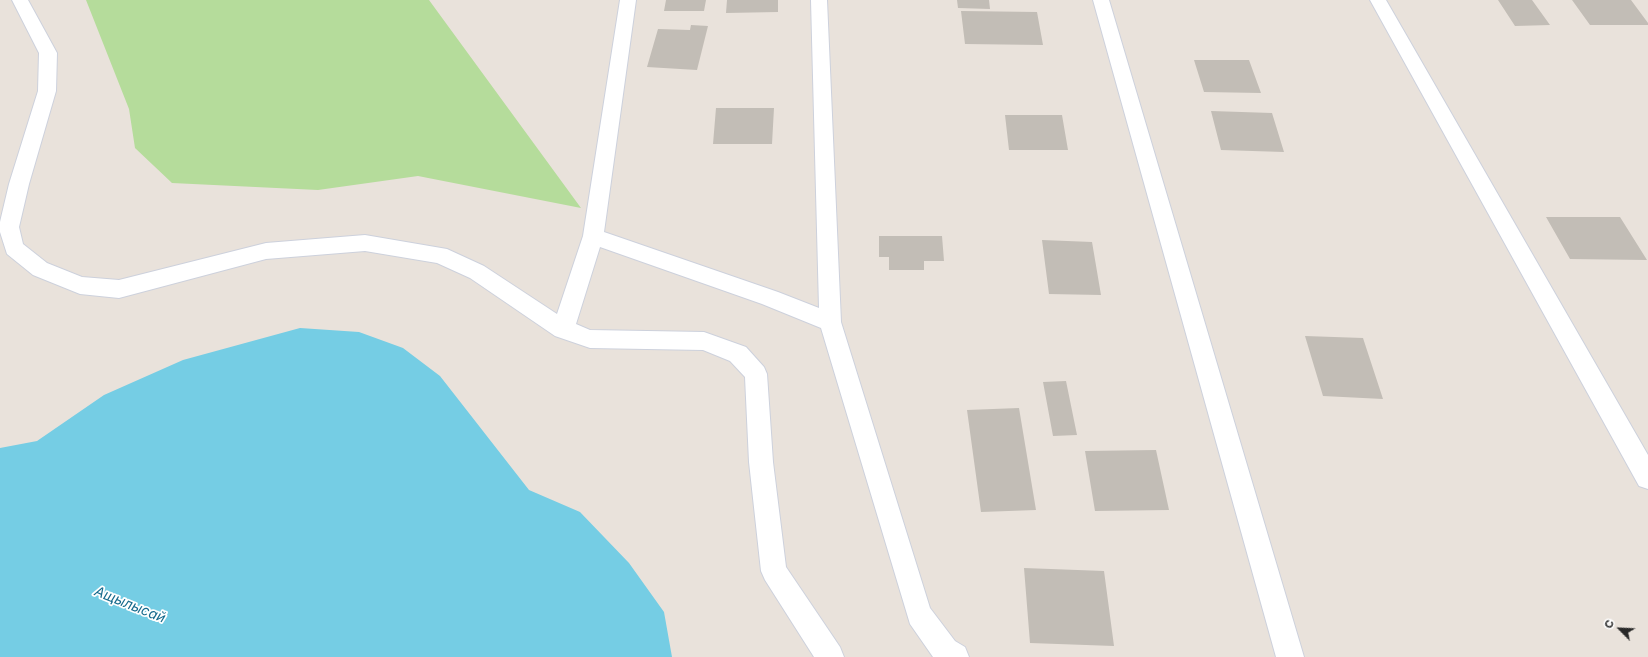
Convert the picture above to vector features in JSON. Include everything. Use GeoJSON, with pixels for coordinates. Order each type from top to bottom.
{"type":"FeatureCollection","features":[{"type":"Feature","properties":{"kind":"street"},"geometry":{"type":"LineString","coordinates":[[20,0],[48,53],[47,91],[19,184],[9,227],[14,248],[40,269],[80,285],[119,289],[266,251],[364,243],[440,255],[477,272],[563,330],[590,339],[704,341],[738,354],[756,374],[761,462],[774,571],[830,657]]}},
{"type":"Feature","properties":{"kind":"street"},"geometry":{"type":"LineString","coordinates":[[563,330],[593,236],[628,0]]}},
{"type":"Feature","properties":{"kind":"street"},"geometry":{"type":"LineString","coordinates":[[819,0],[830,322],[919,615],[945,651],[955,657]]}},
{"type":"Feature","properties":{"kind":"street"},"geometry":{"type":"LineString","coordinates":[[1101,0],[1290,657]]}},
{"type":"Feature","properties":{"kind":"street"},"geometry":{"type":"LineString","coordinates":[[1378,0],[1648,478]]}},
{"type":"Feature","properties":{"kind":"street"},"geometry":{"type":"LineString","coordinates":[[593,236],[770,298],[830,322]]}},
{"type":"Feature","properties":{"kind":"green space"},"geometry":{"type":"Polygon","coordinates":[[[86,0],[429,0],[581,208],[418,176],[318,190],[172,183],[135,148],[129,109],[86,0]]]}},
{"type":"Feature","properties":{"kind":"water","name":"Ащылысай"},"geometry":{"type":"Polygon","coordinates":[[[300,328],[359,332],[403,348],[440,376],[529,490],[580,512],[629,563],[664,612],[672,657],[0,657],[0,448],[37,441],[104,395],[183,360],[300,328]]]}},
{"type":"Feature","properties":{"kind":"building"},"geometry":{"type":"Polygon","coordinates":[[[666,0],[706,0],[704,11],[664,11],[666,0]]]}},
{"type":"Feature","properties":{"kind":"building"},"geometry":{"type":"Polygon","coordinates":[[[727,0],[778,0],[778,12],[726,13],[727,0]]]}},
{"type":"Feature","properties":{"kind":"building"},"geometry":{"type":"Polygon","coordinates":[[[957,0],[989,0],[990,9],[958,8],[957,0]]]}},
{"type":"Feature","properties":{"kind":"building"},"geometry":{"type":"Polygon","coordinates":[[[1498,0],[1532,0],[1550,25],[1515,26],[1498,0]]]}},
{"type":"Feature","properties":{"kind":"building"},"geometry":{"type":"Polygon","coordinates":[[[1572,0],[1631,0],[1648,25],[1590,25],[1572,0]]]}},
{"type":"Feature","properties":{"kind":"building"},"geometry":{"type":"Polygon","coordinates":[[[961,11],[1037,12],[1043,45],[965,44],[961,11]]]}},
{"type":"Feature","properties":{"kind":"building"},"geometry":{"type":"Polygon","coordinates":[[[691,25],[708,26],[697,70],[647,67],[658,29],[690,30],[691,25]]]}},
{"type":"Feature","properties":{"kind":"building"},"geometry":{"type":"Polygon","coordinates":[[[1194,60],[1249,60],[1261,93],[1204,92],[1194,60]]]}},
{"type":"Feature","properties":{"kind":"building"},"geometry":{"type":"Polygon","coordinates":[[[716,108],[774,108],[772,144],[713,144],[716,108]]]}},
{"type":"Feature","properties":{"kind":"building"},"geometry":{"type":"Polygon","coordinates":[[[1211,111],[1272,113],[1284,152],[1221,150],[1211,111]]]}},
{"type":"Feature","properties":{"kind":"building"},"geometry":{"type":"Polygon","coordinates":[[[1005,115],[1062,115],[1068,150],[1009,150],[1005,115]]]}},
{"type":"Feature","properties":{"kind":"building"},"geometry":{"type":"Polygon","coordinates":[[[1546,217],[1620,217],[1647,260],[1570,259],[1546,217]]]}},
{"type":"Feature","properties":{"kind":"building"},"geometry":{"type":"Polygon","coordinates":[[[879,236],[942,236],[944,261],[924,261],[924,270],[889,270],[889,257],[879,257],[879,236]]]}},
{"type":"Feature","properties":{"kind":"building"},"geometry":{"type":"Polygon","coordinates":[[[1042,240],[1092,242],[1101,295],[1049,294],[1042,240]]]}},
{"type":"Feature","properties":{"kind":"building"},"geometry":{"type":"Polygon","coordinates":[[[1305,336],[1363,338],[1383,399],[1323,396],[1305,336]]]}},
{"type":"Feature","properties":{"kind":"building"},"geometry":{"type":"Polygon","coordinates":[[[1066,381],[1077,435],[1053,436],[1043,382],[1066,381]]]}},
{"type":"Feature","properties":{"kind":"building"},"geometry":{"type":"Polygon","coordinates":[[[1019,408],[1036,510],[981,512],[967,410],[1019,408]]]}},
{"type":"Feature","properties":{"kind":"building"},"geometry":{"type":"Polygon","coordinates":[[[1156,450],[1169,510],[1095,511],[1085,451],[1156,450]]]}},
{"type":"Feature","properties":{"kind":"building"},"geometry":{"type":"Polygon","coordinates":[[[1024,568],[1104,571],[1114,646],[1030,643],[1024,568]]]}}]}
